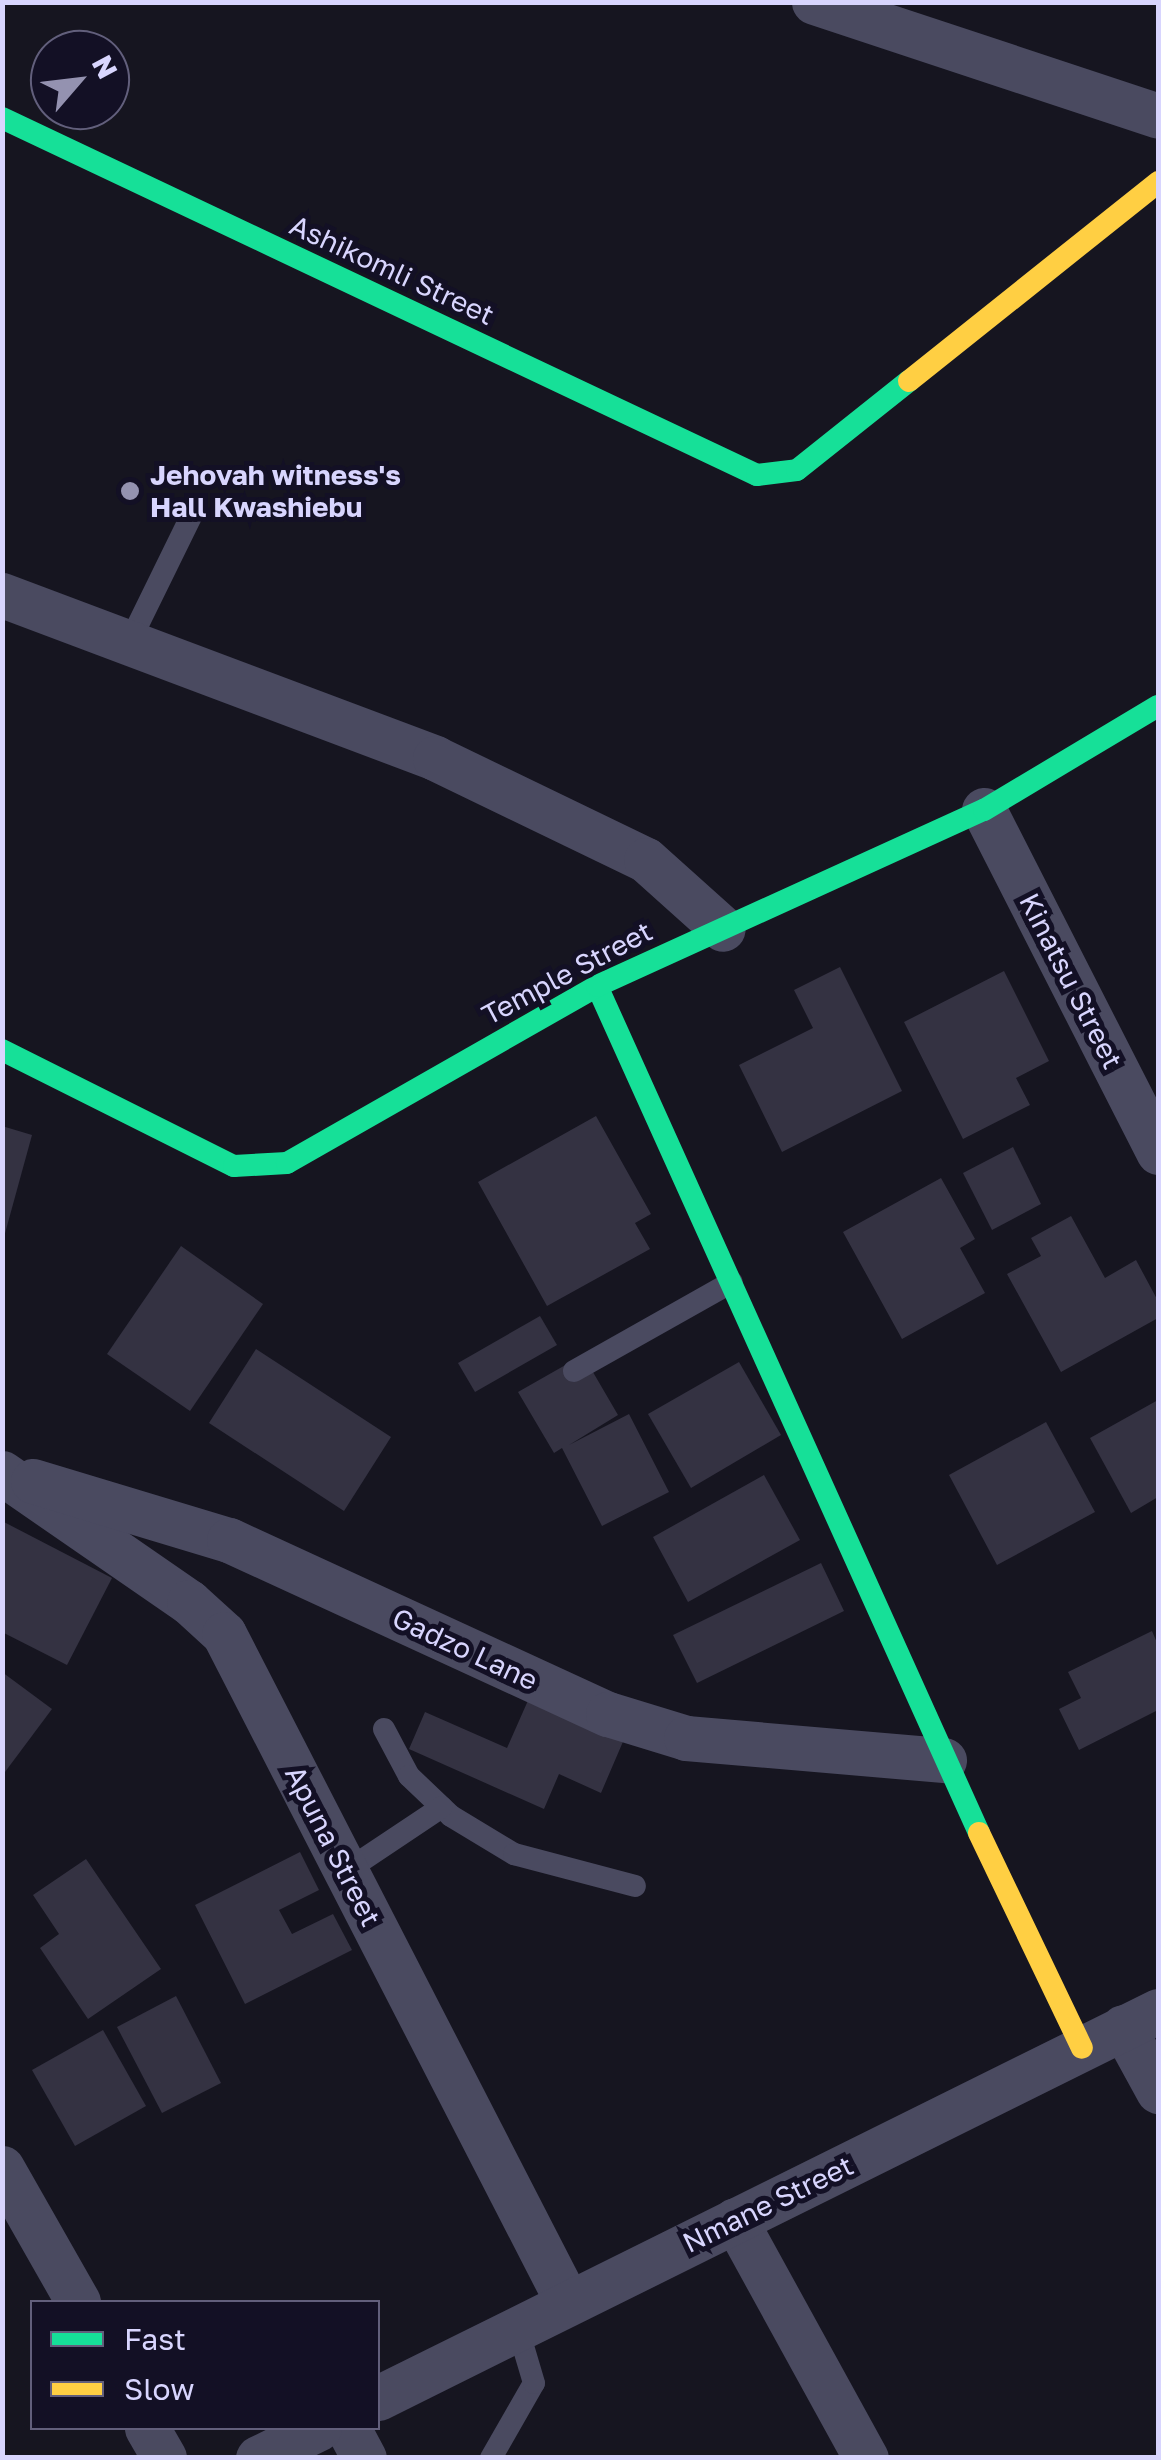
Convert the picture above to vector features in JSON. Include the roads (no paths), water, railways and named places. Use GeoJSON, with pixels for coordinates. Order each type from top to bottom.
{"type":"FeatureCollection","features":[{"type":"Feature","properties":{"kind":"street"},"geometry":{"type":"LineString","coordinates":[[814,2],[1158,116]]}},
{"type":"Feature","properties":{"kind":"street","name":"Ashikomli Street"},"geometry":{"type":"LineString","coordinates":[[2,118],[756,475],[797,470],[1158,182]]}},
{"type":"Feature","properties":{"kind":"street"},"geometry":{"type":"LineString","coordinates":[[2,595],[436,758],[646,860],[723,929]]}},
{"type":"Feature","properties":{"kind":"street","name":"Temple Street"},"geometry":{"type":"LineString","coordinates":[[2,1050],[234,1166],[256,1169],[287,1163],[597,986],[984,810],[1158,706]]}},
{"type":"Feature","properties":{"kind":"street","name":"Kinatsu Street"},"geometry":{"type":"LineString","coordinates":[[984,810],[1158,1152]]}},
{"type":"Feature","properties":{"kind":"street"},"geometry":{"type":"LineString","coordinates":[[597,986],[944,1760],[1082,2048]]}},
{"type":"Feature","properties":{"kind":"street","name":"Gadzo Lane"},"geometry":{"type":"LineString","coordinates":[[2,1472],[229,1540],[608,1714],[686,1738],[944,1760]]}},
{"type":"Feature","properties":{"kind":"street","name":"Apuna Street"},"geometry":{"type":"LineString","coordinates":[[2,1472],[189,1602],[224,1634],[568,2303]]}},
{"type":"Feature","properties":{"kind":"street"},"geometry":{"type":"LineString","coordinates":[[1141,2019],[1158,2090]]}},
{"type":"Feature","properties":{"kind":"street","name":"Nmane Street"},"geometry":{"type":"LineString","coordinates":[[380,2397],[1141,2019]]}},
{"type":"Feature","properties":{"kind":"street"},"geometry":{"type":"LineString","coordinates":[[2,2168],[77,2300]]}},
{"type":"Feature","properties":{"kind":"street"},"geometry":{"type":"LineString","coordinates":[[735,2220],[866,2458]]}},
{"type":"Feature","properties":{"kind":"street"},"geometry":{"type":"LineString","coordinates":[[149,2430],[164,2458]]}},
{"type":"Feature","properties":{"kind":"street"},"geometry":{"type":"LineString","coordinates":[[258,2458],[314,2430]]}},
{"type":"Feature","properties":{"kind":"street"},"geometry":{"type":"LineString","coordinates":[[349,2430],[364,2458]]}},
{"type":"Feature","properties":{"kind":"lane"},"geometry":{"type":"LineString","coordinates":[[128,645],[194,510]]}},
{"type":"Feature","properties":{"kind":"lane"},"geometry":{"type":"LineString","coordinates":[[574,1371],[732,1282]]}},
{"type":"Feature","properties":{"kind":"lane"},"geometry":{"type":"LineString","coordinates":[[384,1729],[410,1776],[442,1807],[514,1854],[635,1886]]}},
{"type":"Feature","properties":{"kind":"lane"},"geometry":{"type":"LineString","coordinates":[[346,1871],[442,1807]]}},
{"type":"Feature","properties":{"kind":"lane"},"geometry":{"type":"LineString","coordinates":[[490,2458],[534,2383],[518,2329]]}},
{"type":"Feature","properties":{"kind":"place","name":"Jehovah witness's Hall Kwashiebu"},"geometry":{"type":"Point","coordinates":[130,491]}}]}
